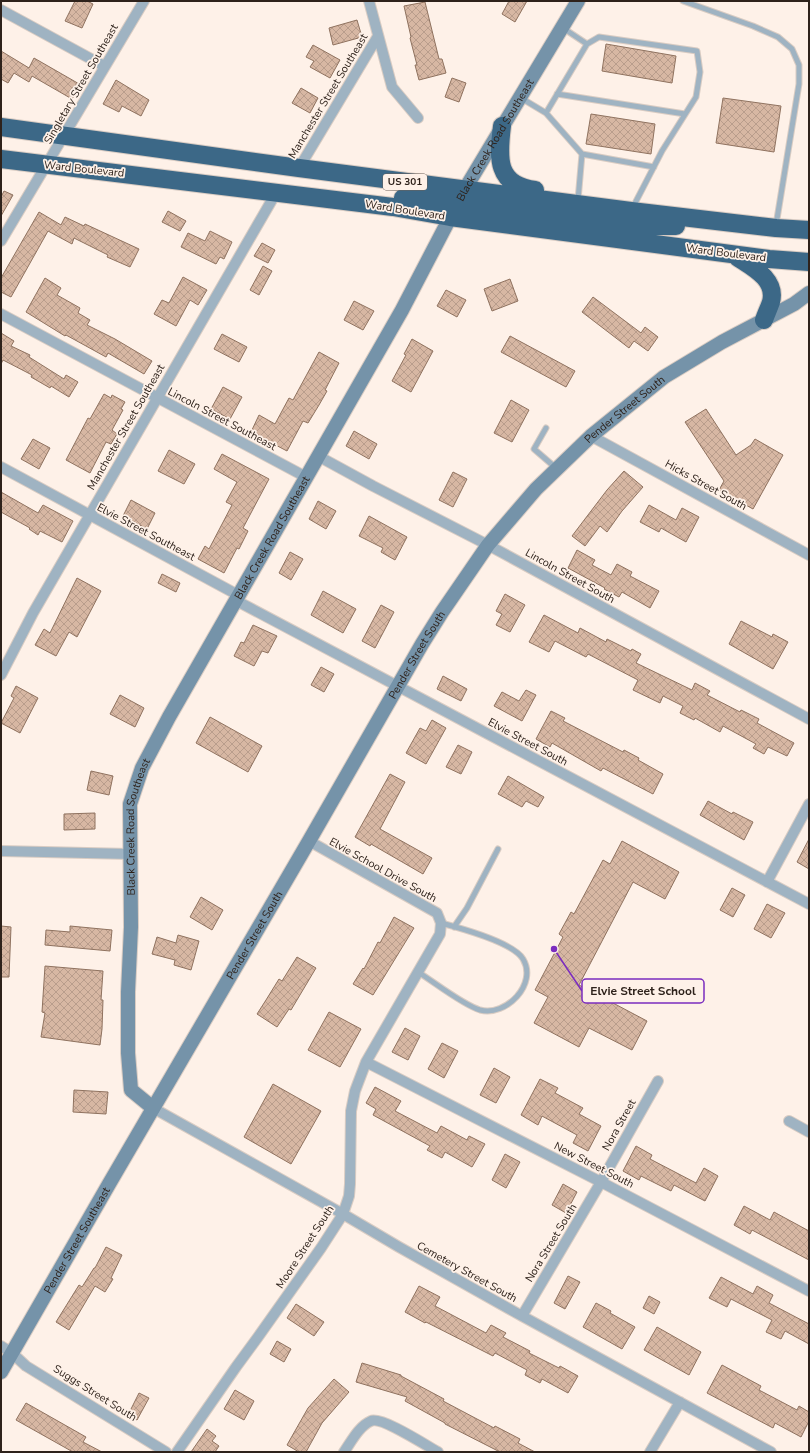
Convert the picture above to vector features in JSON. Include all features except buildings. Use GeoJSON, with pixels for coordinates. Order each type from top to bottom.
{"type":"FeatureCollection","features":[{"type":"Feature","properties":{"kind":"highway"},"geometry":{"type":"LineString","coordinates":[[502,126],[500,158],[502,169],[507,177],[514,184],[524,188],[553,192],[573,204]]}},
{"type":"Feature","properties":{"kind":"highway","name":"Ward Boulevard"},"geometry":{"type":"LineString","coordinates":[[1,128],[299,168],[457,204],[733,254],[769,259],[809,262]]}},
{"type":"Feature","properties":{"kind":"highway","name":"Ward Boulevard"},"geometry":{"type":"LineString","coordinates":[[1,159],[393,207],[457,204],[573,204],[776,228],[809,230]]}},
{"type":"Feature","properties":{"kind":"highway"},"geometry":{"type":"LineString","coordinates":[[174,180],[231,177],[651,226],[741,224]]}},
{"type":"Feature","properties":{"kind":"highway"},"geometry":{"type":"LineString","coordinates":[[733,254],[761,273],[768,281],[772,291],[771,301],[764,320]]}},
{"type":"Feature","properties":{"kind":"street","name":"Singletary Street Southeast"},"geometry":{"type":"LineString","coordinates":[[1,241],[144,1]]}},
{"type":"Feature","properties":{"kind":"street"},"geometry":{"type":"LineString","coordinates":[[369,1],[392,87],[418,118]]}},
{"type":"Feature","properties":{"kind":"street","name":"Black Creek Road Southeast"},"geometry":{"type":"LineString","coordinates":[[153,1108],[131,1090],[128,1053],[130,804],[142,768],[237,598],[402,310],[457,204],[502,126],[578,1]]}},
{"type":"Feature","properties":{"kind":"street"},"geometry":{"type":"LineString","coordinates":[[1,10],[104,66]]}},
{"type":"Feature","properties":{"kind":"street","name":"Manchester Street Southeast"},"geometry":{"type":"LineString","coordinates":[[299,168],[378,36]]}},
{"type":"Feature","properties":{"kind":"street","name":"Manchester Street Southeast"},"geometry":{"type":"LineString","coordinates":[[1,675],[32,613],[276,193]]}},
{"type":"Feature","properties":{"kind":"street","name":"Pender Street South"},"geometry":{"type":"LineString","coordinates":[[153,1108],[442,612],[488,545],[536,489],[591,436],[664,377],[722,342],[794,304],[809,293]]}},
{"type":"Feature","properties":{"kind":"street","name":"Pender Street South"},"geometry":{"type":"LineString","coordinates":[[794,304],[809,300]]}},
{"type":"Feature","properties":{"kind":"street","name":"Lincoln Street Southeast"},"geometry":{"type":"LineString","coordinates":[[1,314],[306,477]]}},
{"type":"Feature","properties":{"kind":"street","name":"Hicks Street South"},"geometry":{"type":"LineString","coordinates":[[591,436],[809,555]]}},
{"type":"Feature","properties":{"kind":"street","name":"Lincoln Street South"},"geometry":{"type":"LineString","coordinates":[[318,456],[488,545],[809,719]]}},
{"type":"Feature","properties":{"kind":"street","name":"Elvie Street Southeast"},"geometry":{"type":"LineString","coordinates":[[1,467],[89,514],[237,598]]}},
{"type":"Feature","properties":{"kind":"street","name":"Elvie Street South"},"geometry":{"type":"LineString","coordinates":[[237,598],[398,687],[809,904]]}},
{"type":"Feature","properties":{"kind":"street"},"geometry":{"type":"LineString","coordinates":[[767,882],[809,804]]}},
{"type":"Feature","properties":{"kind":"street","name":"Elvie School Drive South"},"geometry":{"type":"LineString","coordinates":[[309,841],[437,913],[441,923]]}},
{"type":"Feature","properties":{"kind":"street"},"geometry":{"type":"LineString","coordinates":[[1,851],[130,854]]}},
{"type":"Feature","properties":{"kind":"street","name":"Moore Street South"},"geometry":{"type":"LineString","coordinates":[[178,1452],[236,1366],[321,1248],[343,1214],[349,1196],[351,1111],[355,1091],[366,1062],[440,934],[441,923]]}},
{"type":"Feature","properties":{"kind":"street","name":"New Street South"},"geometry":{"type":"LineString","coordinates":[[366,1062],[602,1182],[809,1291]]}},
{"type":"Feature","properties":{"kind":"street","name":"Nora Street"},"geometry":{"type":"LineString","coordinates":[[602,1182],[658,1081]]}},
{"type":"Feature","properties":{"kind":"street","name":"Cemetery Street South"},"geometry":{"type":"LineString","coordinates":[[153,1108],[522,1316],[771,1452]]}},
{"type":"Feature","properties":{"kind":"street","name":"Pender Street Southeast"},"geometry":{"type":"LineString","coordinates":[[1,1372],[6,1349],[153,1108]]}},
{"type":"Feature","properties":{"kind":"street"},"geometry":{"type":"LineString","coordinates":[[789,1121],[809,1132]]}},
{"type":"Feature","properties":{"kind":"street","name":"Nora Street South"},"geometry":{"type":"LineString","coordinates":[[522,1316],[602,1182]]}},
{"type":"Feature","properties":{"kind":"street","name":"Suggs Street South"},"geometry":{"type":"LineString","coordinates":[[6,1349],[26,1366],[166,1452]]}},
{"type":"Feature","properties":{"kind":"street"},"geometry":{"type":"LineString","coordinates":[[650,1452],[680,1402]]}},
{"type":"Feature","properties":{"kind":"street"},"geometry":{"type":"LineString","coordinates":[[344,1452],[364,1425],[374,1420],[381,1422],[438,1452]]}},
{"type":"Feature","properties":{"kind":"lane"},"geometry":{"type":"LineString","coordinates":[[683,1],[753,26],[778,37],[792,49],[799,65],[799,84],[776,228]]}},
{"type":"Feature","properties":{"kind":"lane"},"geometry":{"type":"LineString","coordinates":[[562,28],[587,44]]}},
{"type":"Feature","properties":{"kind":"lane"},"geometry":{"type":"LineString","coordinates":[[546,113],[587,44],[600,37],[697,51],[700,72],[696,97],[654,167],[631,211]]}},
{"type":"Feature","properties":{"kind":"lane"},"geometry":{"type":"LineString","coordinates":[[557,94],[685,114]]}},
{"type":"Feature","properties":{"kind":"lane"},"geometry":{"type":"LineString","coordinates":[[520,97],[546,113],[582,154],[654,167]]}},
{"type":"Feature","properties":{"kind":"lane"},"geometry":{"type":"LineString","coordinates":[[573,204],[582,154]]}},
{"type":"Feature","properties":{"kind":"lane"},"geometry":{"type":"LineString","coordinates":[[546,428],[534,449],[557,469]]}},
{"type":"Feature","properties":{"kind":"lane"},"geometry":{"type":"LineString","coordinates":[[454,927],[467,908],[498,848]]}},
{"type":"Feature","properties":{"kind":"lane"},"geometry":{"type":"LineString","coordinates":[[418,972],[480,1010],[490,1011],[504,1007],[516,1000],[522,990],[526,979],[527,968],[523,958],[513,949],[489,939],[441,923]]}},
{"type":"Feature","properties":{"kind":"place","name":"Elvie Street School"},"geometry":{"type":"Point","coordinates":[554,949]}}]}
